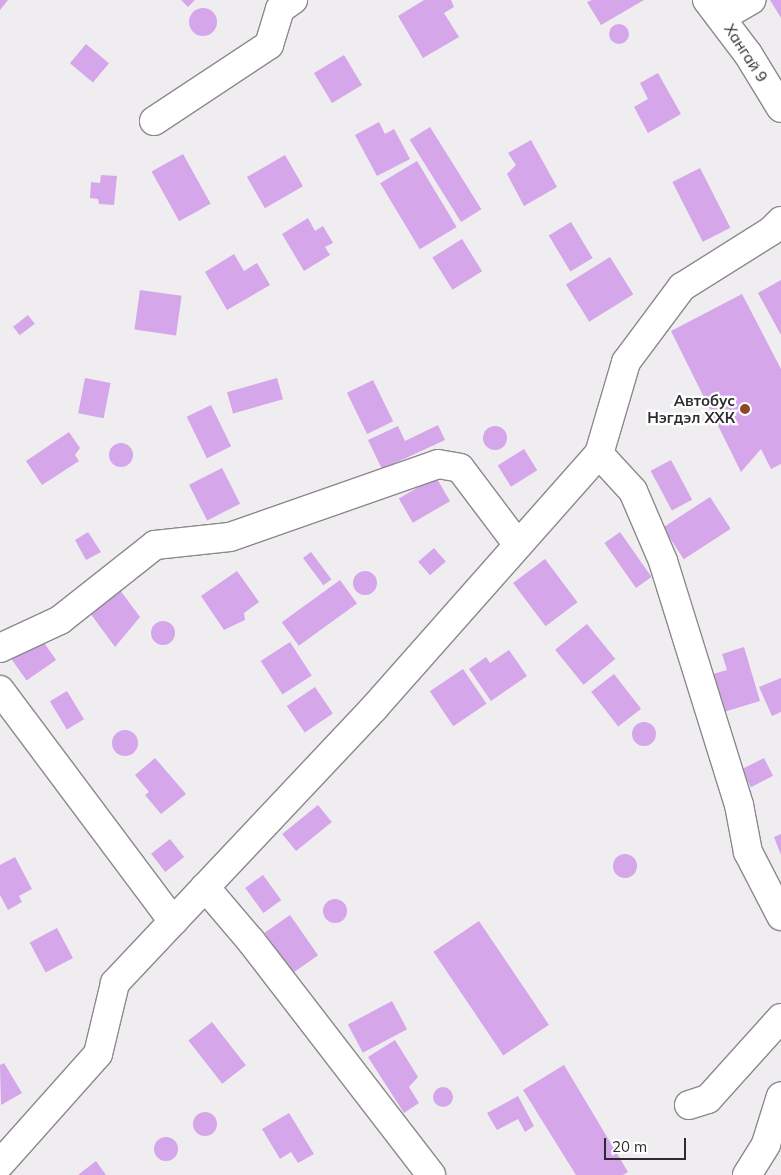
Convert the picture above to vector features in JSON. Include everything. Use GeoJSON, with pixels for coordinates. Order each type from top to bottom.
{"type":"FeatureCollection","features":[{"type":"Feature","properties":{"kind":"street"},"geometry":{"type":"LineString","coordinates":[[154,121],[269,45],[280,9],[293,0]]}},
{"type":"Feature","properties":{"kind":"street"},"geometry":{"type":"LineString","coordinates":[[714,8],[751,0]]}},
{"type":"Feature","properties":{"kind":"street","name":"Хангай 9"},"geometry":{"type":"LineString","coordinates":[[714,8],[781,108]]}},
{"type":"Feature","properties":{"kind":"street"},"geometry":{"type":"LineString","coordinates":[[0,1164],[98,1054],[115,983],[374,708],[599,454],[626,362],[682,287],[771,231],[781,221]]}},
{"type":"Feature","properties":{"kind":"street"},"geometry":{"type":"LineString","coordinates":[[599,454],[633,490],[663,561],[739,805],[748,852],[781,916]]}},
{"type":"Feature","properties":{"kind":"street"},"geometry":{"type":"LineString","coordinates":[[0,648],[60,620],[155,545],[230,537],[438,464],[460,468],[518,545]]}},
{"type":"Feature","properties":{"kind":"street"},"geometry":{"type":"LineString","coordinates":[[0,690],[173,921]]}},
{"type":"Feature","properties":{"kind":"street"},"geometry":{"type":"LineString","coordinates":[[205,887],[251,941],[432,1175]]}},
{"type":"Feature","properties":{"kind":"street"},"geometry":{"type":"LineString","coordinates":[[689,1105],[708,1099],[781,1018]]}},
{"type":"Feature","properties":{"kind":"street"},"geometry":{"type":"LineString","coordinates":[[747,1175],[766,1144],[781,1096]]}},
{"type":"Feature","properties":{"kind":"building"},"geometry":{"type":"Polygon","coordinates":[[[0,0],[8,0],[0,10],[0,0]]]}},
{"type":"Feature","properties":{"kind":"building"},"geometry":{"type":"Polygon","coordinates":[[[181,0],[195,0],[188,7],[181,0]]]}},
{"type":"Feature","properties":{"kind":"building"},"geometry":{"type":"Polygon","coordinates":[[[424,0],[451,0],[454,7],[444,13],[459,37],[423,58],[398,16],[424,0]]]}},
{"type":"Feature","properties":{"kind":"building"},"geometry":{"type":"Polygon","coordinates":[[[592,0],[644,0],[601,25],[587,2],[592,0]]]}},
{"type":"Feature","properties":{"kind":"building"},"geometry":{"type":"Polygon","coordinates":[[[770,0],[781,0],[781,18],[770,0]]]}},
{"type":"Feature","properties":{"kind":"building"},"geometry":{"type":"Polygon","coordinates":[[[203,8],[213,12],[217,22],[213,32],[203,36],[193,32],[189,22],[193,12],[203,8]]]}},
{"type":"Feature","properties":{"kind":"building"},"geometry":{"type":"Polygon","coordinates":[[[619,24],[626,27],[629,34],[626,41],[619,44],[612,41],[609,34],[612,27],[619,24]]]}},
{"type":"Feature","properties":{"kind":"building"},"geometry":{"type":"Polygon","coordinates":[[[86,44],[109,63],[93,82],[70,63],[86,44]]]}},
{"type":"Feature","properties":{"kind":"building"},"geometry":{"type":"Polygon","coordinates":[[[344,55],[362,85],[332,103],[314,73],[344,55]]]}},
{"type":"Feature","properties":{"kind":"building"},"geometry":{"type":"Polygon","coordinates":[[[658,73],[681,114],[648,133],[634,107],[648,99],[640,83],[658,73]]]}},
{"type":"Feature","properties":{"kind":"building"},"geometry":{"type":"Polygon","coordinates":[[[379,122],[385,134],[394,129],[410,159],[377,176],[355,135],[379,122]]]}},
{"type":"Feature","properties":{"kind":"building"},"geometry":{"type":"Polygon","coordinates":[[[430,127],[481,209],[461,222],[410,140],[430,127]]]}},
{"type":"Feature","properties":{"kind":"building"},"geometry":{"type":"Polygon","coordinates":[[[531,140],[557,187],[524,206],[507,174],[516,165],[508,153],[531,140]]]}},
{"type":"Feature","properties":{"kind":"building"},"geometry":{"type":"Polygon","coordinates":[[[183,154],[211,204],[179,221],[152,171],[183,154]]]}},
{"type":"Feature","properties":{"kind":"building"},"geometry":{"type":"Polygon","coordinates":[[[285,155],[303,186],[265,208],[247,177],[285,155]]]}},
{"type":"Feature","properties":{"kind":"building"},"geometry":{"type":"Polygon","coordinates":[[[417,161],[457,227],[420,249],[380,183],[417,161]]]}},
{"type":"Feature","properties":{"kind":"building"},"geometry":{"type":"Polygon","coordinates":[[[700,168],[730,228],[703,242],[672,182],[700,168]]]}},
{"type":"Feature","properties":{"kind":"building"},"geometry":{"type":"Polygon","coordinates":[[[101,175],[117,176],[114,205],[99,204],[98,199],[90,198],[91,182],[100,183],[101,175]]]}},
{"type":"Feature","properties":{"kind":"building"},"geometry":{"type":"Polygon","coordinates":[[[308,218],[315,231],[323,226],[333,243],[325,247],[330,255],[304,271],[282,234],[308,218]]]}},
{"type":"Feature","properties":{"kind":"building"},"geometry":{"type":"Polygon","coordinates":[[[571,222],[593,258],[570,271],[549,235],[571,222]]]}},
{"type":"Feature","properties":{"kind":"building"},"geometry":{"type":"Polygon","coordinates":[[[462,239],[482,271],[452,290],[432,258],[462,239]]]}},
{"type":"Feature","properties":{"kind":"building"},"geometry":{"type":"Polygon","coordinates":[[[234,254],[244,271],[257,263],[270,285],[227,310],[205,272],[234,254]]]}},
{"type":"Feature","properties":{"kind":"building"},"geometry":{"type":"Polygon","coordinates":[[[610,257],[633,294],[589,322],[566,285],[610,257]]]}},
{"type":"Feature","properties":{"kind":"building"},"geometry":{"type":"Polygon","coordinates":[[[781,280],[781,335],[758,293],[781,280]]]}},
{"type":"Feature","properties":{"kind":"building"},"geometry":{"type":"Polygon","coordinates":[[[140,290],[182,296],[176,335],[134,330],[140,290]]]}},
{"type":"Feature","properties":{"kind":"building","name":"Автобус Нэгдэл ХХК"},"geometry":{"type":"Polygon","coordinates":[[[742,294],[781,369],[781,464],[771,469],[761,449],[741,472],[671,331],[742,294]]]}},
{"type":"Feature","properties":{"kind":"building"},"geometry":{"type":"Polygon","coordinates":[[[28,315],[35,324],[20,335],[13,327],[28,315]]]}},
{"type":"Feature","properties":{"kind":"building"},"geometry":{"type":"Polygon","coordinates":[[[85,378],[111,383],[104,418],[78,413],[85,378]]]}},
{"type":"Feature","properties":{"kind":"building"},"geometry":{"type":"Polygon","coordinates":[[[277,378],[283,399],[233,413],[227,392],[277,378]]]}},
{"type":"Feature","properties":{"kind":"building"},"geometry":{"type":"Polygon","coordinates":[[[373,380],[393,421],[367,434],[347,393],[373,380]]]}},
{"type":"Feature","properties":{"kind":"building"},"geometry":{"type":"Polygon","coordinates":[[[211,405],[231,446],[207,458],[187,417],[211,405]]]}},
{"type":"Feature","properties":{"kind":"building"},"geometry":{"type":"Polygon","coordinates":[[[438,425],[445,440],[382,469],[368,440],[398,426],[405,441],[438,425]]]}},
{"type":"Feature","properties":{"kind":"building"},"geometry":{"type":"Polygon","coordinates":[[[495,426],[500,427],[506,433],[506,443],[500,449],[495,450],[490,449],[484,443],[483,438],[484,433],[490,427],[495,426]]]}},
{"type":"Feature","properties":{"kind":"building"},"geometry":{"type":"Polygon","coordinates":[[[69,432],[80,448],[75,455],[79,461],[42,485],[26,461],[69,432]]]}},
{"type":"Feature","properties":{"kind":"building"},"geometry":{"type":"Polygon","coordinates":[[[121,443],[126,444],[132,450],[132,460],[126,466],[121,467],[116,466],[110,460],[109,455],[110,450],[116,444],[121,443]]]}},
{"type":"Feature","properties":{"kind":"building"},"geometry":{"type":"Polygon","coordinates":[[[524,449],[537,470],[511,487],[498,465],[524,449]]]}},
{"type":"Feature","properties":{"kind":"building"},"geometry":{"type":"Polygon","coordinates":[[[671,460],[692,500],[672,511],[651,471],[671,460]]]}},
{"type":"Feature","properties":{"kind":"building"},"geometry":{"type":"Polygon","coordinates":[[[222,468],[240,504],[207,520],[189,485],[222,468]]]}},
{"type":"Feature","properties":{"kind":"building"},"geometry":{"type":"Polygon","coordinates":[[[436,477],[450,501],[413,523],[399,498],[436,477]]]}},
{"type":"Feature","properties":{"kind":"building"},"geometry":{"type":"Polygon","coordinates":[[[710,497],[731,529],[684,559],[663,527],[710,497]]]}},
{"type":"Feature","properties":{"kind":"building"},"geometry":{"type":"Polygon","coordinates":[[[88,532],[101,552],[86,560],[75,540],[88,532]]]}},
{"type":"Feature","properties":{"kind":"building"},"geometry":{"type":"Polygon","coordinates":[[[620,532],[652,577],[636,588],[604,543],[620,532]]]}},
{"type":"Feature","properties":{"kind":"building"},"geometry":{"type":"Polygon","coordinates":[[[434,548],[446,562],[430,575],[418,562],[434,548]]]}},
{"type":"Feature","properties":{"kind":"building"},"geometry":{"type":"Polygon","coordinates":[[[311,552],[331,579],[323,585],[303,558],[311,552]]]}},
{"type":"Feature","properties":{"kind":"building"},"geometry":{"type":"Polygon","coordinates":[[[545,559],[577,602],[546,626],[513,583],[545,559]]]}},
{"type":"Feature","properties":{"kind":"building"},"geometry":{"type":"Polygon","coordinates":[[[237,571],[259,602],[244,613],[245,620],[224,630],[201,596],[237,571]]]}},
{"type":"Feature","properties":{"kind":"building"},"geometry":{"type":"Polygon","coordinates":[[[365,571],[370,572],[376,578],[376,588],[370,594],[365,595],[360,594],[354,588],[353,583],[354,578],[360,572],[365,571]]]}},
{"type":"Feature","properties":{"kind":"building"},"geometry":{"type":"Polygon","coordinates":[[[340,580],[357,603],[299,646],[282,622],[340,580]]]}},
{"type":"Feature","properties":{"kind":"building"},"geometry":{"type":"Polygon","coordinates":[[[120,590],[140,617],[115,647],[90,613],[120,590]]]}},
{"type":"Feature","properties":{"kind":"building"},"geometry":{"type":"Polygon","coordinates":[[[163,621],[168,622],[174,628],[174,638],[168,644],[163,645],[158,644],[152,638],[151,633],[152,628],[158,622],[163,621]]]}},
{"type":"Feature","properties":{"kind":"building"},"geometry":{"type":"Polygon","coordinates":[[[587,624],[615,659],[583,685],[555,650],[587,624]]]}},
{"type":"Feature","properties":{"kind":"building"},"geometry":{"type":"Polygon","coordinates":[[[40,637],[56,660],[27,681],[11,658],[40,637]]]}},
{"type":"Feature","properties":{"kind":"building"},"geometry":{"type":"Polygon","coordinates":[[[290,642],[312,676],[282,695],[261,661],[290,642]]]}},
{"type":"Feature","properties":{"kind":"building"},"geometry":{"type":"Polygon","coordinates":[[[744,647],[760,701],[724,712],[713,674],[727,670],[722,654],[744,647]]]}},
{"type":"Feature","properties":{"kind":"building"},"geometry":{"type":"Polygon","coordinates":[[[509,650],[527,676],[491,701],[469,669],[486,657],[490,663],[509,650]]]}},
{"type":"Feature","properties":{"kind":"building"},"geometry":{"type":"Polygon","coordinates":[[[463,669],[486,704],[453,726],[430,691],[463,669]]]}},
{"type":"Feature","properties":{"kind":"building"},"geometry":{"type":"Polygon","coordinates":[[[614,674],[641,709],[618,727],[591,692],[614,674]]]}},
{"type":"Feature","properties":{"kind":"building"},"geometry":{"type":"Polygon","coordinates":[[[781,678],[781,712],[772,716],[759,687],[781,678]]]}},
{"type":"Feature","properties":{"kind":"building"},"geometry":{"type":"Polygon","coordinates":[[[315,687],[333,714],[305,733],[287,706],[315,687]]]}},
{"type":"Feature","properties":{"kind":"building"},"geometry":{"type":"Polygon","coordinates":[[[67,691],[84,719],[67,730],[50,701],[67,691]]]}},
{"type":"Feature","properties":{"kind":"building"},"geometry":{"type":"Polygon","coordinates":[[[644,722],[649,723],[655,729],[655,739],[649,745],[644,746],[639,745],[633,739],[632,734],[633,729],[639,723],[644,722]]]}},
{"type":"Feature","properties":{"kind":"building"},"geometry":{"type":"Polygon","coordinates":[[[125,730],[134,734],[138,743],[134,752],[125,756],[116,752],[112,743],[116,734],[125,730]]]}},
{"type":"Feature","properties":{"kind":"building"},"geometry":{"type":"Polygon","coordinates":[[[155,758],[186,794],[161,814],[145,795],[149,792],[135,775],[155,758]]]}},
{"type":"Feature","properties":{"kind":"building"},"geometry":{"type":"Polygon","coordinates":[[[764,758],[773,776],[751,787],[742,769],[764,758]]]}},
{"type":"Feature","properties":{"kind":"building"},"geometry":{"type":"Polygon","coordinates":[[[318,805],[332,822],[296,851],[282,834],[318,805]]]}},
{"type":"Feature","properties":{"kind":"building"},"geometry":{"type":"Polygon","coordinates":[[[781,834],[781,855],[774,837],[781,834]]]}},
{"type":"Feature","properties":{"kind":"building"},"geometry":{"type":"Polygon","coordinates":[[[170,839],[184,857],[165,872],[151,854],[170,839]]]}},
{"type":"Feature","properties":{"kind":"building"},"geometry":{"type":"Polygon","coordinates":[[[625,854],[630,855],[636,861],[636,871],[630,877],[625,878],[620,877],[614,871],[613,866],[614,861],[620,855],[625,854]]]}},
{"type":"Feature","properties":{"kind":"building"},"geometry":{"type":"Polygon","coordinates":[[[15,857],[32,889],[19,896],[22,902],[8,910],[0,895],[0,865],[15,857]]]}},
{"type":"Feature","properties":{"kind":"building"},"geometry":{"type":"Polygon","coordinates":[[[263,875],[281,900],[263,913],[245,888],[263,875]]]}},
{"type":"Feature","properties":{"kind":"building"},"geometry":{"type":"Polygon","coordinates":[[[335,899],[340,900],[346,906],[346,916],[340,922],[335,923],[330,922],[324,916],[323,911],[324,906],[330,900],[335,899]]]}},
{"type":"Feature","properties":{"kind":"building"},"geometry":{"type":"Polygon","coordinates":[[[290,915],[318,955],[293,973],[265,933],[290,915]]]}},
{"type":"Feature","properties":{"kind":"building"},"geometry":{"type":"Polygon","coordinates":[[[479,921],[549,1025],[503,1055],[433,952],[479,921]]]}},
{"type":"Feature","properties":{"kind":"building"},"geometry":{"type":"Polygon","coordinates":[[[57,928],[73,958],[46,973],[30,943],[57,928]]]}},
{"type":"Feature","properties":{"kind":"building"},"geometry":{"type":"Polygon","coordinates":[[[392,1001],[407,1029],[363,1053],[348,1024],[392,1001]]]}},
{"type":"Feature","properties":{"kind":"building"},"geometry":{"type":"Polygon","coordinates":[[[212,1022],[246,1065],[222,1084],[188,1040],[212,1022]]]}},
{"type":"Feature","properties":{"kind":"building"},"geometry":{"type":"Polygon","coordinates":[[[395,1040],[418,1077],[409,1087],[419,1103],[404,1113],[368,1057],[395,1040]]]}},
{"type":"Feature","properties":{"kind":"building"},"geometry":{"type":"Polygon","coordinates":[[[4,1063],[22,1093],[1,1105],[0,1065],[4,1063]]]}},
{"type":"Feature","properties":{"kind":"building"},"geometry":{"type":"Polygon","coordinates":[[[564,1065],[628,1172],[623,1175],[576,1175],[523,1090],[564,1065]]]}},
{"type":"Feature","properties":{"kind":"building"},"geometry":{"type":"Polygon","coordinates":[[[443,1087],[450,1090],[453,1097],[450,1104],[443,1107],[436,1104],[433,1097],[436,1090],[443,1087]]]}},
{"type":"Feature","properties":{"kind":"building"},"geometry":{"type":"Polygon","coordinates":[[[518,1096],[534,1126],[525,1132],[518,1119],[497,1130],[487,1113],[518,1096]]]}},
{"type":"Feature","properties":{"kind":"building"},"geometry":{"type":"Polygon","coordinates":[[[205,1112],[214,1115],[217,1124],[214,1133],[205,1136],[196,1133],[193,1124],[196,1115],[205,1112]]]}},
{"type":"Feature","properties":{"kind":"building"},"geometry":{"type":"Polygon","coordinates":[[[289,1113],[314,1154],[298,1163],[291,1152],[280,1159],[262,1129],[289,1113]]]}},
{"type":"Feature","properties":{"kind":"building"},"geometry":{"type":"Polygon","coordinates":[[[166,1137],[175,1140],[178,1149],[175,1158],[166,1161],[157,1158],[154,1149],[157,1140],[166,1137]]]}},
{"type":"Feature","properties":{"kind":"building"},"geometry":{"type":"Polygon","coordinates":[[[96,1161],[106,1175],[78,1175],[96,1161]]]}},
{"type":"Feature","properties":{"kind":"place","name":"Автобус Нэгдэл ХХК"},"geometry":{"type":"Point","coordinates":[745,409]}}]}
